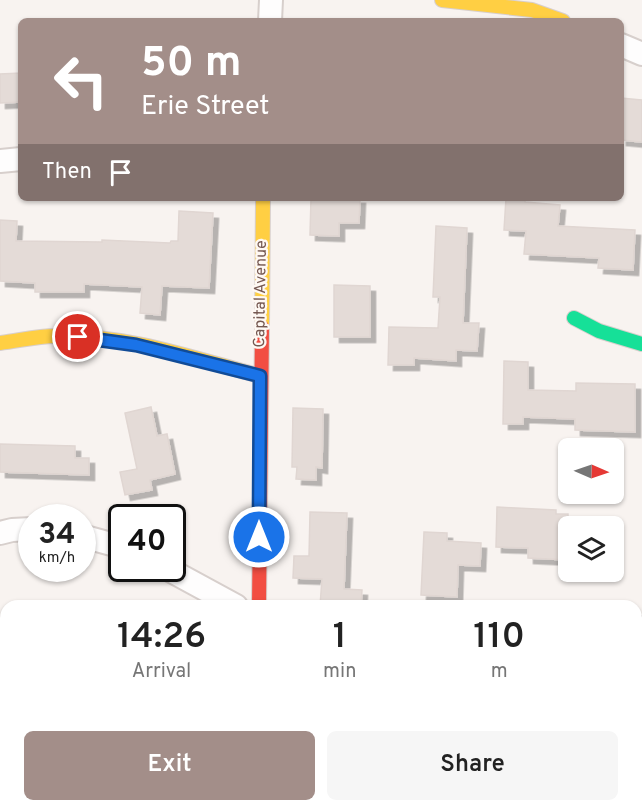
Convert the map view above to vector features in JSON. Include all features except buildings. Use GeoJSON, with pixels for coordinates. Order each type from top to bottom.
{"type":"FeatureCollection","features":[{"type":"Feature","properties":{"kind":"street"},"geometry":{"type":"LineString","coordinates":[[270,18],[271,0]]}},
{"type":"Feature","properties":{"kind":"street"},"geometry":{"type":"LineString","coordinates":[[442,0],[532,10],[555,18]]}},
{"type":"Feature","properties":{"kind":"street"},"geometry":{"type":"LineString","coordinates":[[624,46],[642,54]]}},
{"type":"Feature","properties":{"kind":"street"},"geometry":{"type":"LineString","coordinates":[[0,161],[18,159]]}},
{"type":"Feature","properties":{"kind":"street","name":"Capital Avenue"},"geometry":{"type":"LineString","coordinates":[[259,600],[263,201]]}},
{"type":"Feature","properties":{"kind":"street"},"geometry":{"type":"LineString","coordinates":[[574,318],[599,331],[642,344]]}},
{"type":"Feature","properties":{"kind":"street"},"geometry":{"type":"LineString","coordinates":[[0,343],[55,336],[100,339],[136,345],[260,376]]}},
{"type":"Feature","properties":{"kind":"street"},"geometry":{"type":"LineString","coordinates":[[0,533],[18,530]]}},
{"type":"Feature","properties":{"kind":"street"},"geometry":{"type":"LineString","coordinates":[[186,579],[225,600]]}},
{"type":"Feature","properties":{"kind":"traffic: fast"},"geometry":{"type":"LineString","coordinates":[[574,318],[599,331],[642,344]]}},
{"type":"Feature","properties":{"kind":"traffic: slow"},"geometry":{"type":"LineString","coordinates":[[442,0],[532,10],[555,18]]}},
{"type":"Feature","properties":{"kind":"traffic: slow"},"geometry":{"type":"LineString","coordinates":[[262,327],[263,201]]}},
{"type":"Feature","properties":{"kind":"traffic: slow"},"geometry":{"type":"LineString","coordinates":[[0,343],[48,336],[107,339],[159,348],[260,376]]}},
{"type":"Feature","properties":{"kind":"traffic: jam"},"geometry":{"type":"LineString","coordinates":[[259,600],[262,327]]}},
{"type":"Feature","properties":{"kind":"route"},"geometry":{"type":"LineString","coordinates":[[78,337],[136,345],[260,376],[259,537]]}}]}
